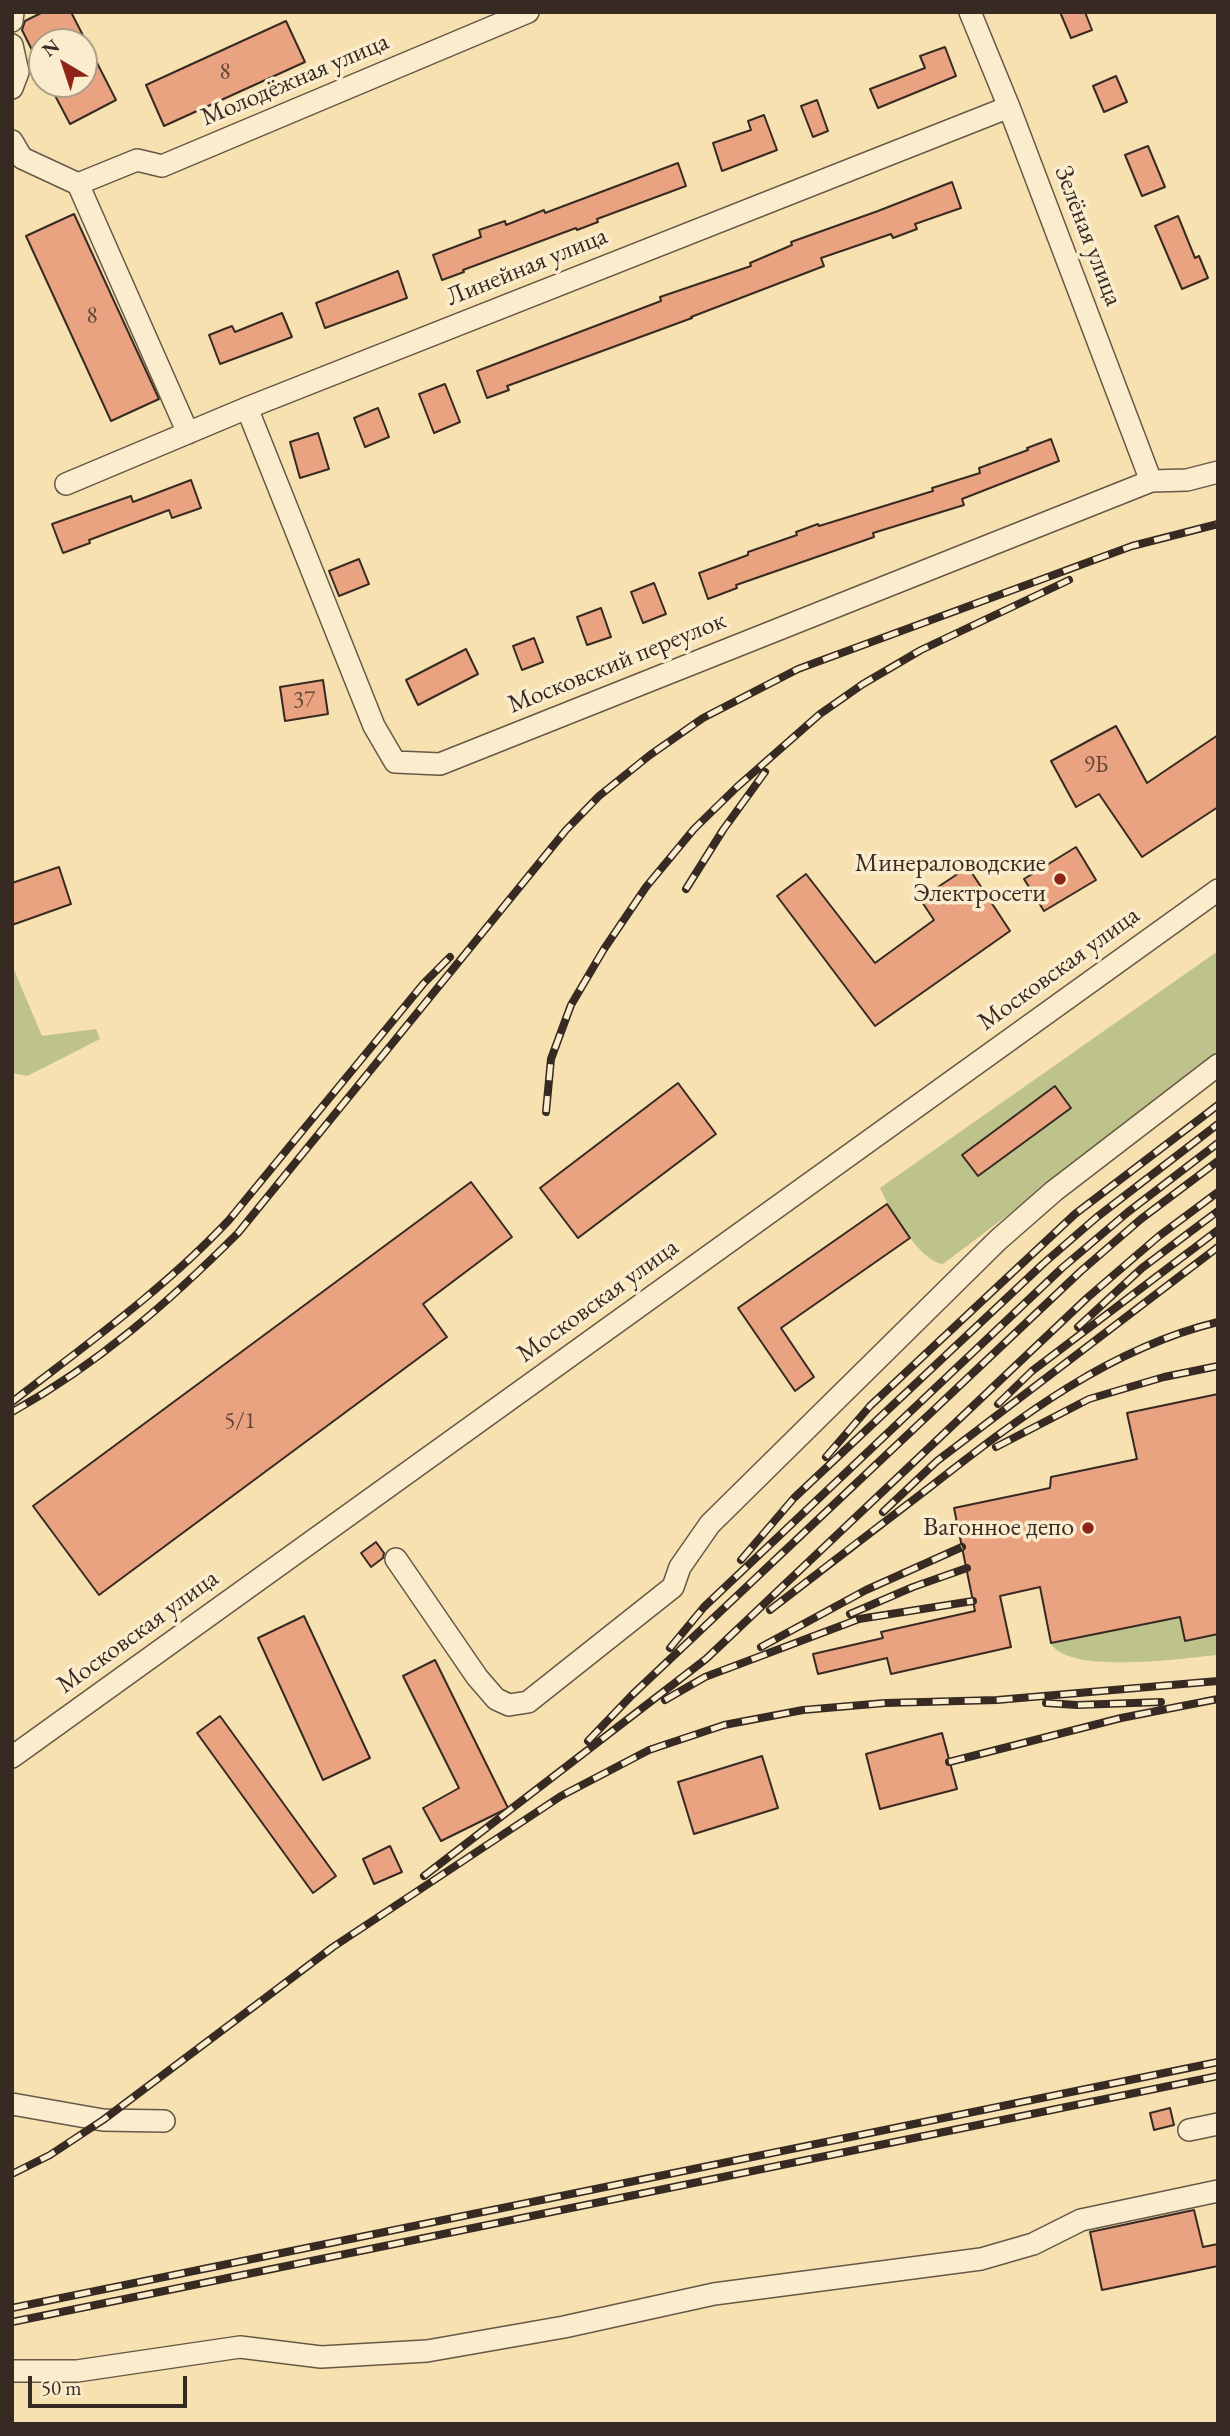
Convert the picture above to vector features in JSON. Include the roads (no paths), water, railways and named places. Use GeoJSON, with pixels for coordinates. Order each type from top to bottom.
{"type":"FeatureCollection","features":[{"type":"Feature","properties":{"kind":"street"},"geometry":{"type":"LineString","coordinates":[[12,21],[13,12]]}},
{"type":"Feature","properties":{"kind":"street","name":"Молодёжная улица"},"geometry":{"type":"LineString","coordinates":[[78,184],[137,160],[162,166],[528,12]]}},
{"type":"Feature","properties":{"kind":"street","name":"Зелёная улица"},"geometry":{"type":"LineString","coordinates":[[970,12],[1009,107],[1151,481]]}},
{"type":"Feature","properties":{"kind":"street"},"geometry":{"type":"LineString","coordinates":[[12,45],[18,72],[12,89]]}},
{"type":"Feature","properties":{"kind":"street","name":"Линейная улица"},"geometry":{"type":"LineString","coordinates":[[66,484],[247,408],[1009,107]]}},
{"type":"Feature","properties":{"kind":"street"},"geometry":{"type":"LineString","coordinates":[[12,141],[22,158],[78,184],[188,433]]}},
{"type":"Feature","properties":{"kind":"street","name":"Московский переулок"},"geometry":{"type":"LineString","coordinates":[[247,408],[374,726],[395,762],[440,764],[1151,481],[1187,480],[1218,472]]}},
{"type":"Feature","properties":{"kind":"street","name":"Московская улица"},"geometry":{"type":"LineString","coordinates":[[12,1757],[1218,890]]}},
{"type":"Feature","properties":{"kind":"street"},"geometry":{"type":"LineString","coordinates":[[396,1559],[477,1677],[496,1699],[509,1705],[528,1702],[673,1587],[680,1567],[710,1524],[998,1240],[1054,1191],[1218,1065]]}},
{"type":"Feature","properties":{"kind":"street"},"geometry":{"type":"LineString","coordinates":[[12,2104],[103,2120],[164,2121]]}},
{"type":"Feature","properties":{"kind":"street"},"geometry":{"type":"LineString","coordinates":[[1189,2130],[1218,2124]]}},
{"type":"Feature","properties":{"kind":"street"},"geometry":{"type":"LineString","coordinates":[[12,2371],[77,2371],[240,2347],[321,2357],[427,2351],[564,2328],[715,2294],[981,2259],[1033,2244],[1081,2220],[1218,2191]]}},
{"type":"Feature","properties":{"kind":"railway"},"geometry":{"type":"LineString","coordinates":[[12,1412],[74,1373],[131,1330],[186,1283],[238,1233],[566,830],[599,796],[650,755],[703,718],[798,669],[1132,546],[1218,524]]}},
{"type":"Feature","properties":{"kind":"railway"},"geometry":{"type":"LineString","coordinates":[[546,1112],[551,1059],[571,1005],[604,949],[646,887],[694,829],[820,714],[863,684],[921,650],[1069,580]]}},
{"type":"Feature","properties":{"kind":"railway"},"geometry":{"type":"LineString","coordinates":[[686,889],[723,830],[765,772]]}},
{"type":"Feature","properties":{"kind":"railway"},"geometry":{"type":"LineString","coordinates":[[12,1402],[152,1293],[229,1220],[424,983],[450,957]]}},
{"type":"Feature","properties":{"kind":"railway"},"geometry":{"type":"LineString","coordinates":[[826,1457],[870,1406],[1075,1214],[1218,1105]]}},
{"type":"Feature","properties":{"kind":"railway"},"geometry":{"type":"LineString","coordinates":[[741,1560],[794,1498],[1044,1263],[1097,1217],[1218,1124]]}},
{"type":"Feature","properties":{"kind":"railway"},"geometry":{"type":"LineString","coordinates":[[670,1648],[704,1607],[1062,1268],[1128,1212],[1218,1143]]}},
{"type":"Feature","properties":{"kind":"railway"},"geometry":{"type":"LineString","coordinates":[[588,1741],[632,1695],[1081,1271],[1141,1219],[1218,1161]]}},
{"type":"Feature","properties":{"kind":"railway"},"geometry":{"type":"LineString","coordinates":[[424,1876],[706,1659],[1087,1298],[1159,1236],[1218,1192]]}},
{"type":"Feature","properties":{"kind":"railway"},"geometry":{"type":"LineString","coordinates":[[1078,1327],[1142,1268],[1218,1211]]}},
{"type":"Feature","properties":{"kind":"railway"},"geometry":{"type":"LineString","coordinates":[[998,1404],[1032,1371],[1218,1230]]}},
{"type":"Feature","properties":{"kind":"railway"},"geometry":{"type":"LineString","coordinates":[[883,1512],[937,1461],[1218,1247]]}},
{"type":"Feature","properties":{"kind":"railway"},"geometry":{"type":"LineString","coordinates":[[770,1610],[1033,1410],[1103,1367],[1140,1349],[1218,1322]]}},
{"type":"Feature","properties":{"kind":"railway"},"geometry":{"type":"LineString","coordinates":[[996,1447],[1089,1399],[1164,1377],[1218,1366]]}},
{"type":"Feature","properties":{"kind":"railway"},"geometry":{"type":"LineString","coordinates":[[761,1647],[866,1590],[962,1547]]}},
{"type":"Feature","properties":{"kind":"railway"},"geometry":{"type":"LineString","coordinates":[[850,1614],[967,1568]]}},
{"type":"Feature","properties":{"kind":"railway"},"geometry":{"type":"LineString","coordinates":[[665,1700],[705,1677],[859,1619],[973,1601]]}},
{"type":"Feature","properties":{"kind":"railway"},"geometry":{"type":"LineString","coordinates":[[12,2174],[50,2155],[103,2120],[333,1947],[561,1796],[649,1750],[724,1725],[803,1710],[885,1703],[997,1700],[1218,1681]]}},
{"type":"Feature","properties":{"kind":"railway"},"geometry":{"type":"LineString","coordinates":[[949,1762],[1121,1718],[1218,1699]]}},
{"type":"Feature","properties":{"kind":"railway"},"geometry":{"type":"LineString","coordinates":[[1046,1703],[1077,1705],[1161,1702]]}},
{"type":"Feature","properties":{"kind":"railway"},"geometry":{"type":"LineString","coordinates":[[12,2308],[1218,2062]]}},
{"type":"Feature","properties":{"kind":"railway"},"geometry":{"type":"LineString","coordinates":[[12,2322],[1218,2076]]}},
{"type":"Feature","properties":{"kind":"place","name":"Минераловодские Электросети"},"geometry":{"type":"Point","coordinates":[1060,879]}},
{"type":"Feature","properties":{"kind":"place","name":"Вагонное депо"},"geometry":{"type":"Point","coordinates":[1088,1528]}}]}
